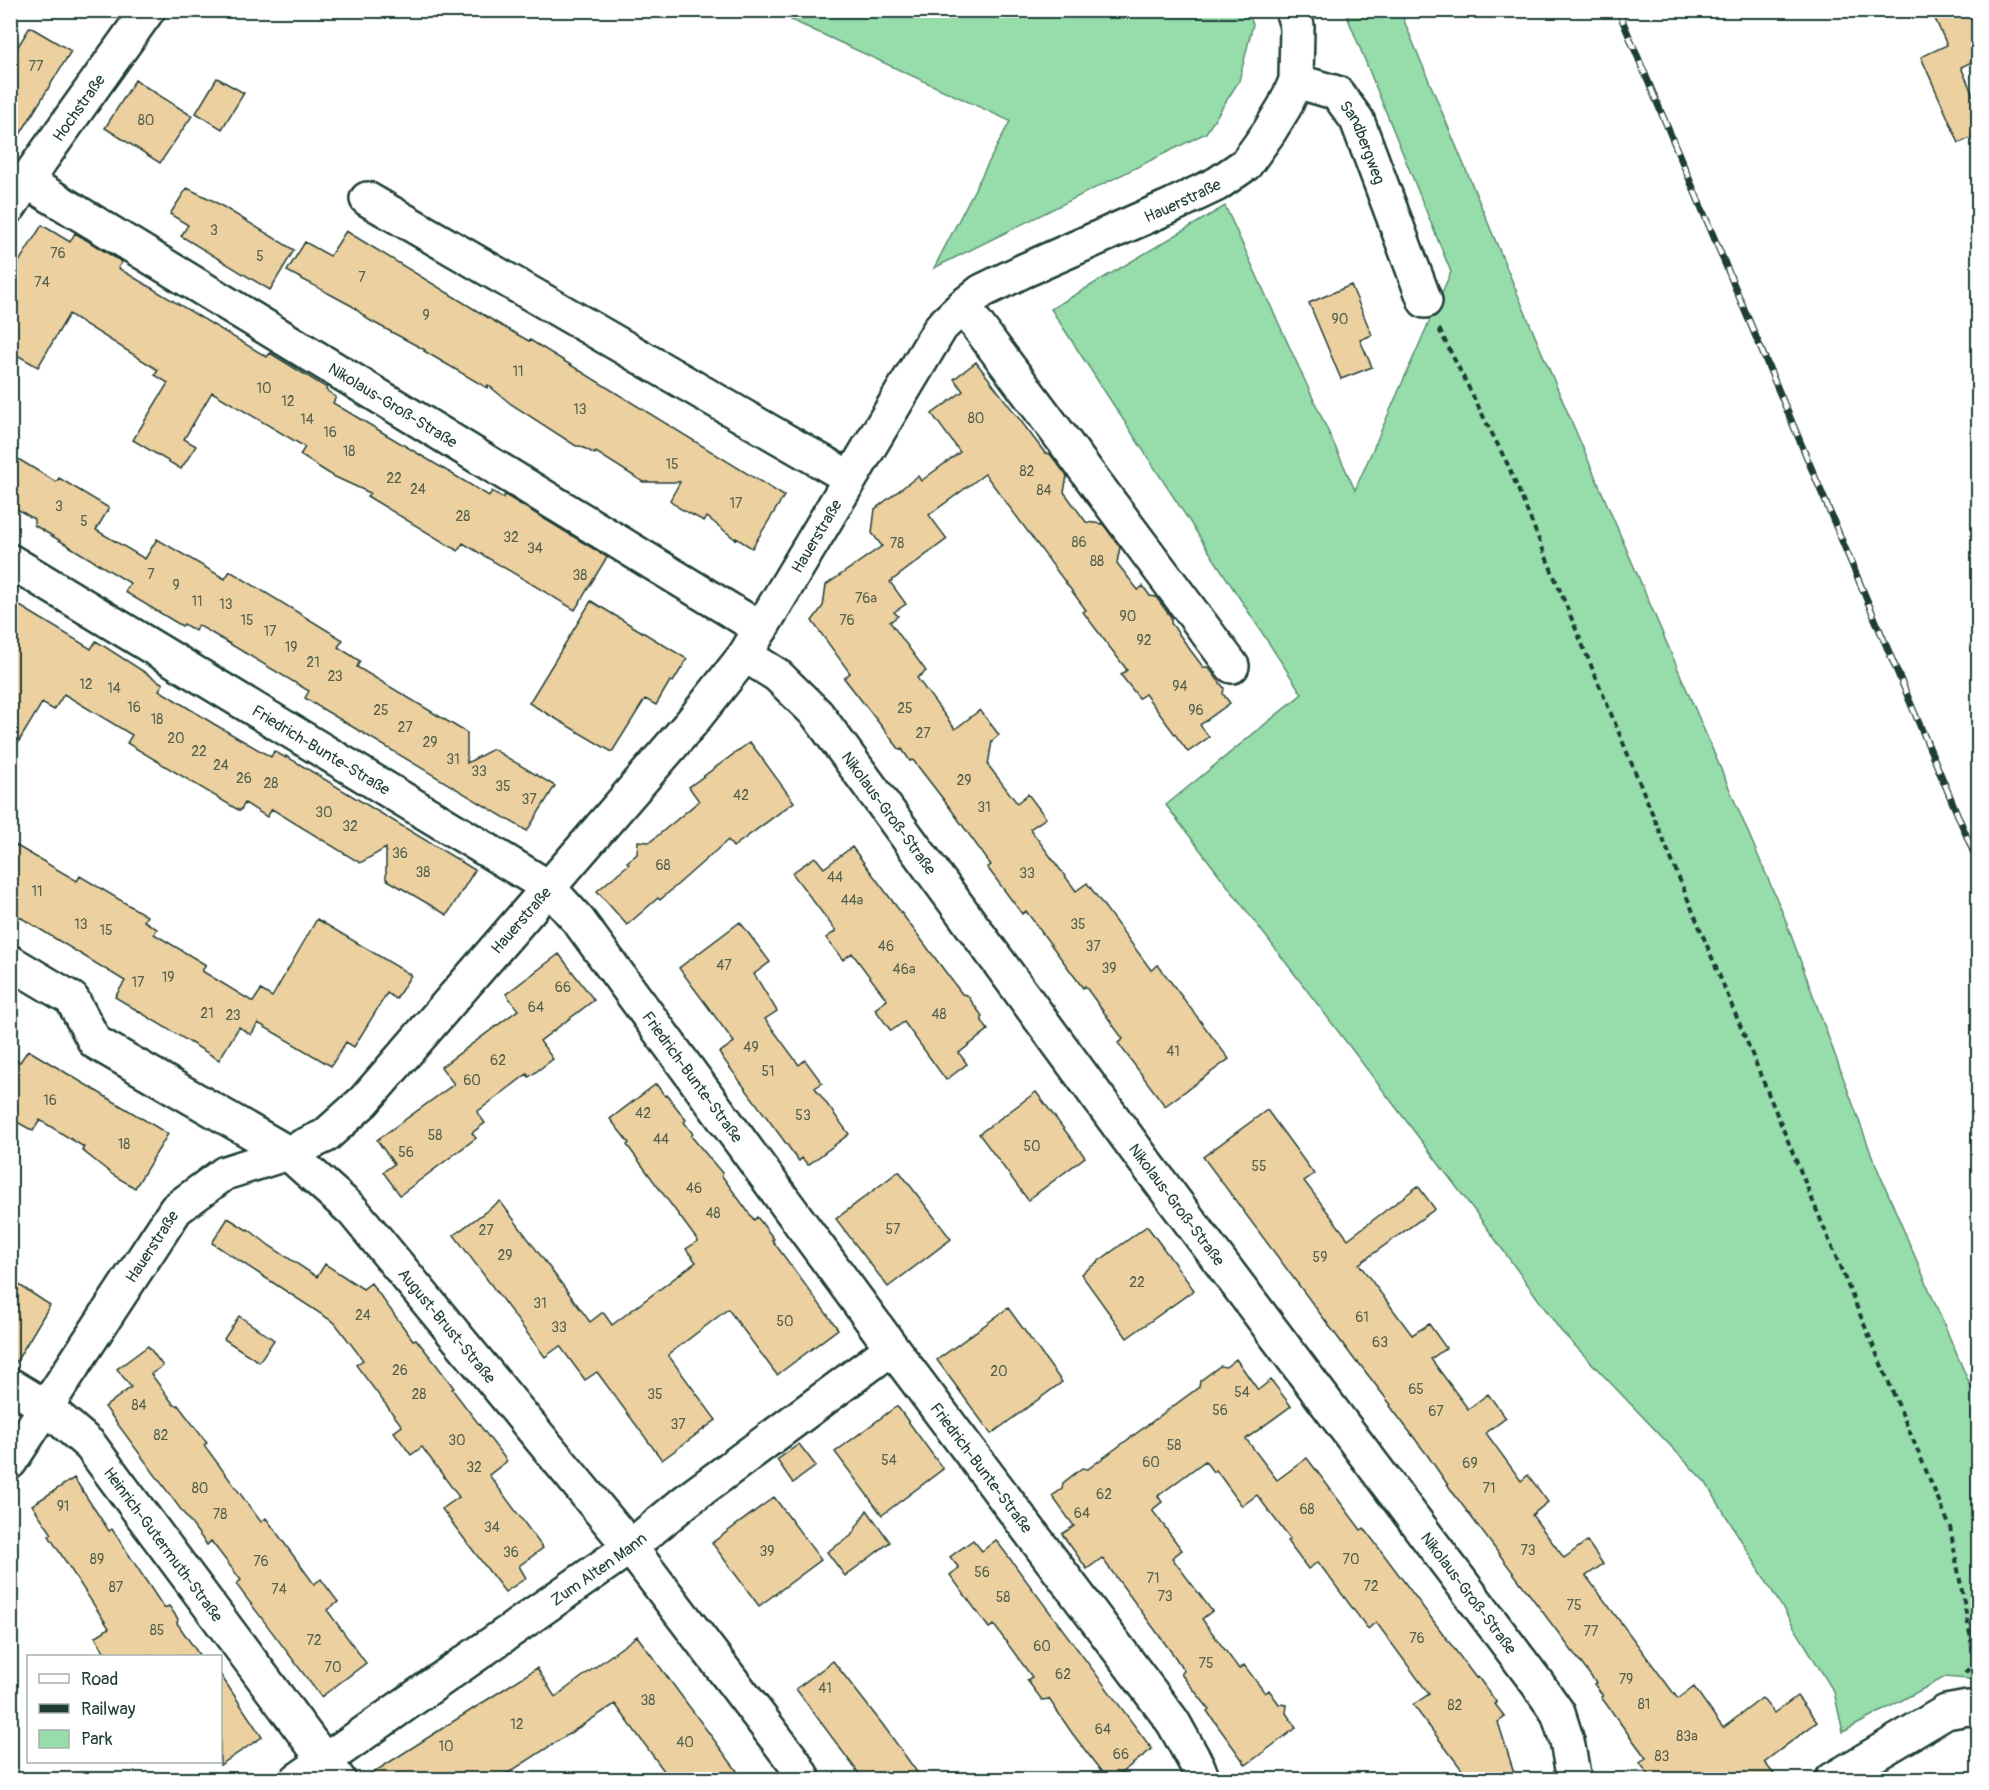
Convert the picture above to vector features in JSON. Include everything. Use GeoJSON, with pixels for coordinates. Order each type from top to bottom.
{"type":"FeatureCollection","features":[{"type":"Feature","properties":{"kind":"street","name":"Hochstraße"},"geometry":{"type":"LineString","coordinates":[[18,194],[148,10]]}},
{"type":"Feature","properties":{"kind":"street"},"geometry":{"type":"LineString","coordinates":[[1292,10],[1297,26],[1296,81]]}},
{"type":"Feature","properties":{"kind":"street","name":"Sandbergweg"},"geometry":{"type":"LineString","coordinates":[[1296,81],[1337,93],[1357,120],[1425,301]]}},
{"type":"Feature","properties":{"kind":"street","name":"Hauerstraße"},"geometry":{"type":"LineString","coordinates":[[10,1461],[176,1209],[225,1173],[288,1153],[324,1136],[363,1101],[691,723],[753,642],[940,327],[982,291],[1173,206],[1217,184],[1246,164],[1285,106],[1296,81]]}},
{"type":"Feature","properties":{"kind":"street","name":"Nikolaus-Groß-Straße"},"geometry":{"type":"LineString","coordinates":[[18,194],[753,642],[777,675],[817,714],[1143,1160],[1537,1683],[1558,1713],[1568,1741],[1574,1779]]}},
{"type":"Feature","properties":{"kind":"street"},"geometry":{"type":"LineString","coordinates":[[368,199],[850,478]]}},
{"type":"Feature","properties":{"kind":"street"},"geometry":{"type":"LineString","coordinates":[[963,306],[1232,666]]}},
{"type":"Feature","properties":{"kind":"street","name":"Friedrich-Bunte-Straße"},"geometry":{"type":"LineString","coordinates":[[10,561],[548,887],[578,920],[892,1348],[1173,1722],[1203,1779]]}},
{"type":"Feature","properties":{"kind":"street","name":"August-Brust-Straße"},"geometry":{"type":"LineString","coordinates":[[10,962],[72,999],[95,1042],[288,1153],[353,1211],[630,1547],[794,1762],[804,1779]]}},
{"type":"Feature","properties":{"kind":"street","name":"Zum Alten Mann"},"geometry":{"type":"LineString","coordinates":[[297,1779],[332,1770],[892,1348]]}},
{"type":"Feature","properties":{"kind":"street","name":"Heinrich-Gutermuth-Straße"},"geometry":{"type":"LineString","coordinates":[[10,1385],[46,1407],[90,1444],[332,1770]]}},
{"type":"Feature","properties":{"kind":"street"},"geometry":{"type":"LineString","coordinates":[[1839,1778],[1964,1709]]}},
{"type":"Feature","properties":{"kind":"path"},"geometry":{"type":"LineString","coordinates":[[1425,301],[1508,465],[1950,1527],[1975,1661],[1956,1684],[1964,1709]]}},
{"type":"Feature","properties":{"kind":"green space"},"geometry":{"type":"Polygon","coordinates":[[[772,11],[1247,11],[1253,24],[1239,81],[1206,133],[934,268],[1010,121],[772,11]]]}},
{"type":"Feature","properties":{"kind":"green space"},"geometry":{"type":"Polygon","coordinates":[[[1345,11],[1400,11],[1540,348],[1784,916],[1872,1156],[1978,1404],[1978,1680],[1945,1677],[1843,1732],[1834,1692],[1706,1483],[1561,1331],[1477,1214],[1166,805],[1302,694],[1051,309],[1225,206],[1355,490],[1451,272],[1345,11]]]}},
{"type":"Feature","properties":{"kind":"building"},"geometry":{"type":"Polygon","coordinates":[[[1931,10],[1978,10],[1978,59],[1961,67],[1978,107],[1978,135],[1959,143],[1921,57],[1947,45],[1931,10]]]}},
{"type":"Feature","properties":{"kind":"building"},"geometry":{"type":"Polygon","coordinates":[[[30,27],[71,51],[10,151],[10,59],[30,27]]]}},
{"type":"Feature","properties":{"kind":"building"},"geometry":{"type":"Polygon","coordinates":[[[217,78],[244,93],[222,129],[196,113],[217,78]]]}},
{"type":"Feature","properties":{"kind":"building"},"geometry":{"type":"Polygon","coordinates":[[[135,80],[192,116],[160,163],[105,128],[135,80]]]}},
{"type":"Feature","properties":{"kind":"building"},"geometry":{"type":"Polygon","coordinates":[[[187,188],[212,200],[294,250],[270,290],[181,236],[188,225],[170,214],[187,188]]]}},
{"type":"Feature","properties":{"kind":"building"},"geometry":{"type":"Polygon","coordinates":[[[42,225],[70,242],[75,233],[122,262],[118,268],[267,357],[270,353],[327,388],[326,390],[336,397],[333,403],[489,496],[492,491],[503,498],[505,495],[607,557],[575,610],[463,543],[458,551],[367,496],[370,493],[333,476],[300,455],[305,447],[212,392],[184,439],[196,446],[181,469],[133,440],[168,383],[155,375],[158,370],[69,314],[38,367],[10,351],[10,276],[42,225]]]}},
{"type":"Feature","properties":{"kind":"building"},"geometry":{"type":"Polygon","coordinates":[[[346,231],[502,326],[530,340],[784,496],[752,548],[735,539],[707,517],[704,521],[679,508],[670,500],[680,482],[643,482],[596,452],[595,454],[576,446],[511,404],[488,385],[487,388],[425,350],[369,320],[352,306],[287,271],[305,242],[330,256],[346,231]]]}},
{"type":"Feature","properties":{"kind":"building"},"geometry":{"type":"Polygon","coordinates":[[[1351,285],[1372,335],[1360,340],[1372,367],[1341,379],[1309,303],[1351,285]]]}},
{"type":"Feature","properties":{"kind":"building"},"geometry":{"type":"Polygon","coordinates":[[[976,362],[1045,453],[1050,454],[1067,476],[1064,492],[1086,522],[1103,524],[1120,547],[1117,563],[1138,590],[1143,586],[1150,596],[1156,597],[1191,651],[1203,667],[1208,667],[1224,688],[1223,694],[1230,703],[1200,725],[1209,737],[1188,752],[1145,694],[1139,698],[1121,675],[1127,670],[1083,612],[1086,610],[985,474],[929,515],[947,539],[890,582],[906,604],[894,612],[898,616],[890,622],[926,671],[917,678],[955,729],[980,710],[999,735],[992,741],[988,765],[1017,803],[1028,794],[1046,818],[1030,829],[1076,891],[1087,883],[1151,970],[1158,965],[1229,1059],[1165,1106],[1118,1043],[1123,1039],[1085,986],[1083,988],[1026,911],[1022,914],[987,867],[991,865],[950,808],[913,760],[910,761],[902,749],[900,750],[844,678],[850,673],[812,621],[823,606],[826,585],[882,546],[872,533],[875,509],[918,476],[921,481],[960,452],[932,414],[963,391],[954,379],[976,362]]]}},
{"type":"Feature","properties":{"kind":"building"},"geometry":{"type":"Polygon","coordinates":[[[10,454],[56,482],[59,478],[109,508],[96,530],[145,559],[157,539],[225,579],[230,571],[343,640],[338,647],[360,661],[357,667],[467,733],[467,763],[493,749],[555,786],[527,831],[316,705],[305,698],[309,691],[220,638],[198,625],[195,631],[184,624],[182,626],[125,592],[130,583],[34,525],[34,519],[10,505],[10,454]]]}},
{"type":"Feature","properties":{"kind":"building"},"geometry":{"type":"Polygon","coordinates":[[[10,600],[91,649],[96,641],[163,684],[159,690],[214,724],[271,757],[274,751],[286,758],[286,756],[475,870],[447,915],[386,879],[386,848],[360,863],[272,809],[267,817],[245,803],[240,811],[127,743],[132,735],[64,694],[54,710],[42,703],[10,756],[10,600]]]}},
{"type":"Feature","properties":{"kind":"building"},"geometry":{"type":"Polygon","coordinates":[[[591,601],[687,659],[673,682],[670,681],[656,705],[645,699],[612,752],[529,703],[591,601]]]}},
{"type":"Feature","properties":{"kind":"building"},"geometry":{"type":"Polygon","coordinates":[[[750,742],[794,802],[733,847],[728,840],[660,900],[658,898],[627,925],[597,891],[629,864],[627,862],[637,854],[638,841],[650,842],[699,801],[689,787],[750,742]]]}},
{"type":"Feature","properties":{"kind":"building"},"geometry":{"type":"Polygon","coordinates":[[[10,842],[77,881],[80,876],[147,916],[144,921],[157,929],[154,934],[206,965],[202,971],[253,1002],[261,990],[272,997],[317,919],[411,975],[396,999],[387,993],[354,1047],[346,1042],[331,1066],[258,1023],[251,1035],[239,1027],[219,1060],[115,997],[125,981],[10,911],[10,842]]]}},
{"type":"Feature","properties":{"kind":"building"},"geometry":{"type":"Polygon","coordinates":[[[852,847],[962,994],[967,995],[982,1016],[982,1021],[988,1030],[959,1053],[967,1064],[946,1080],[904,1022],[891,1031],[875,1009],[887,1000],[852,953],[843,960],[826,938],[836,931],[792,873],[815,857],[824,868],[852,847]]]}},
{"type":"Feature","properties":{"kind":"building"},"geometry":{"type":"Polygon","coordinates":[[[740,922],[770,962],[754,974],[777,1011],[765,1019],[799,1065],[805,1060],[822,1083],[815,1088],[849,1134],[808,1165],[802,1158],[799,1161],[719,1053],[734,1042],[679,968],[740,922]]]}},
{"type":"Feature","properties":{"kind":"building"},"geometry":{"type":"Polygon","coordinates":[[[559,954],[594,1000],[540,1041],[553,1059],[529,1077],[527,1074],[477,1112],[485,1123],[472,1133],[476,1138],[400,1195],[383,1172],[394,1164],[377,1140],[454,1084],[441,1067],[518,1010],[506,994],[559,954]]]}},
{"type":"Feature","properties":{"kind":"building"},"geometry":{"type":"Polygon","coordinates":[[[28,1050],[168,1134],[135,1188],[113,1175],[82,1150],[84,1147],[40,1120],[33,1131],[10,1118],[10,1057],[20,1062],[28,1050]]]}},
{"type":"Feature","properties":{"kind":"building"},"geometry":{"type":"Polygon","coordinates":[[[656,1084],[686,1120],[684,1122],[693,1134],[691,1136],[722,1173],[754,1220],[757,1217],[774,1239],[772,1240],[838,1329],[777,1375],[728,1309],[668,1355],[716,1420],[662,1460],[597,1372],[585,1380],[560,1346],[545,1357],[454,1235],[500,1201],[590,1322],[603,1312],[612,1325],[696,1262],[686,1249],[698,1241],[610,1119],[656,1084]]]}},
{"type":"Feature","properties":{"kind":"building"},"geometry":{"type":"Polygon","coordinates":[[[1036,1092],[1085,1157],[1028,1200],[979,1134],[1036,1092]]]}},
{"type":"Feature","properties":{"kind":"building"},"geometry":{"type":"Polygon","coordinates":[[[1267,1110],[1314,1174],[1304,1181],[1348,1239],[1418,1186],[1435,1209],[1359,1264],[1412,1335],[1429,1324],[1446,1348],[1431,1359],[1468,1409],[1488,1394],[1506,1418],[1486,1433],[1521,1481],[1528,1475],[1548,1502],[1532,1515],[1564,1558],[1587,1541],[1603,1564],[1586,1576],[1678,1699],[1694,1687],[1723,1728],[1762,1698],[1774,1713],[1797,1696],[1817,1722],[1764,1762],[1778,1779],[1652,1779],[1640,1763],[1646,1758],[1601,1697],[1603,1696],[1594,1684],[1596,1683],[1454,1494],[1391,1405],[1203,1157],[1267,1110]]]}},
{"type":"Feature","properties":{"kind":"building"},"geometry":{"type":"Polygon","coordinates":[[[899,1171],[951,1239],[888,1287],[836,1219],[899,1171]]]}},
{"type":"Feature","properties":{"kind":"building"},"geometry":{"type":"Polygon","coordinates":[[[228,1218],[248,1229],[317,1277],[325,1264],[363,1289],[371,1283],[413,1340],[416,1339],[435,1363],[507,1461],[489,1475],[543,1548],[519,1566],[526,1578],[505,1592],[459,1532],[442,1509],[459,1497],[422,1447],[411,1455],[394,1432],[402,1426],[356,1365],[363,1360],[335,1323],[212,1243],[228,1218]]]}},
{"type":"Feature","properties":{"kind":"building"},"geometry":{"type":"Polygon","coordinates":[[[1147,1226],[1194,1290],[1127,1338],[1081,1274],[1147,1226]]]}},
{"type":"Feature","properties":{"kind":"building"},"geometry":{"type":"Polygon","coordinates":[[[10,1279],[50,1305],[13,1367],[10,1366],[10,1279]]]}},
{"type":"Feature","properties":{"kind":"building"},"geometry":{"type":"Polygon","coordinates":[[[1008,1308],[1062,1382],[991,1434],[937,1360],[1008,1308]]]}},
{"type":"Feature","properties":{"kind":"building"},"geometry":{"type":"Polygon","coordinates":[[[239,1316],[274,1340],[259,1362],[224,1339],[239,1316]]]}},
{"type":"Feature","properties":{"kind":"building"},"geometry":{"type":"Polygon","coordinates":[[[148,1346],[163,1366],[151,1374],[174,1405],[178,1405],[207,1443],[204,1445],[261,1522],[266,1518],[314,1584],[321,1579],[338,1602],[327,1610],[366,1663],[321,1697],[236,1584],[241,1580],[211,1541],[207,1545],[105,1407],[131,1387],[117,1369],[148,1346]]]}},
{"type":"Feature","properties":{"kind":"building"},"geometry":{"type":"Polygon","coordinates":[[[1236,1359],[1258,1390],[1271,1380],[1291,1406],[1246,1439],[1277,1480],[1307,1458],[1361,1530],[1364,1528],[1497,1703],[1495,1704],[1505,1717],[1498,1722],[1516,1779],[1469,1779],[1413,1705],[1429,1694],[1376,1622],[1368,1629],[1318,1562],[1308,1569],[1287,1541],[1290,1539],[1257,1495],[1242,1506],[1216,1470],[1213,1472],[1205,1461],[1158,1496],[1162,1502],[1152,1510],[1182,1550],[1172,1558],[1212,1611],[1202,1619],[1239,1669],[1244,1665],[1265,1693],[1269,1690],[1279,1704],[1287,1705],[1286,1713],[1296,1728],[1246,1765],[1207,1711],[1209,1709],[1181,1674],[1184,1671],[1175,1657],[1102,1558],[1087,1569],[1062,1534],[1074,1526],[1052,1496],[1062,1489],[1063,1483],[1082,1468],[1088,1469],[1199,1387],[1200,1381],[1220,1366],[1226,1367],[1236,1359]]]}},
{"type":"Feature","properties":{"kind":"building"},"geometry":{"type":"Polygon","coordinates":[[[897,1406],[943,1469],[882,1515],[835,1452],[897,1406]]]}},
{"type":"Feature","properties":{"kind":"building"},"geometry":{"type":"Polygon","coordinates":[[[799,1444],[816,1466],[793,1483],[777,1460],[799,1444]]]}},
{"type":"Feature","properties":{"kind":"building"},"geometry":{"type":"Polygon","coordinates":[[[74,1478],[109,1531],[112,1529],[164,1608],[169,1606],[178,1619],[177,1623],[199,1655],[106,1655],[95,1637],[109,1628],[49,1536],[52,1534],[32,1505],[74,1478]]]}},
{"type":"Feature","properties":{"kind":"building"},"geometry":{"type":"Polygon","coordinates":[[[774,1497],[821,1560],[759,1606],[712,1543],[774,1497]]]}},
{"type":"Feature","properties":{"kind":"building"},"geometry":{"type":"Polygon","coordinates":[[[867,1510],[890,1542],[845,1576],[827,1552],[851,1536],[867,1510]]]}},
{"type":"Feature","properties":{"kind":"building"},"geometry":{"type":"Polygon","coordinates":[[[973,1540],[982,1551],[996,1540],[1152,1749],[1113,1779],[1107,1779],[1049,1699],[1042,1700],[1027,1680],[1032,1677],[994,1625],[989,1628],[950,1575],[959,1568],[950,1557],[973,1540]]]}},
{"type":"Feature","properties":{"kind":"building"},"geometry":{"type":"Polygon","coordinates":[[[637,1636],[743,1779],[670,1779],[615,1704],[499,1779],[363,1779],[537,1668],[555,1697],[637,1636]]]}},
{"type":"Feature","properties":{"kind":"building"},"geometry":{"type":"Polygon","coordinates":[[[833,1661],[922,1779],[863,1779],[796,1689],[833,1661]]]}},
{"type":"Feature","properties":{"kind":"building"},"geometry":{"type":"Polygon","coordinates":[[[222,1677],[262,1737],[220,1765],[222,1763],[222,1677]]]}},
{"type":"Feature","properties":{"kind":"railway"},"geometry":{"type":"LineString","coordinates":[[1618,10],[1978,863]]}}]}
